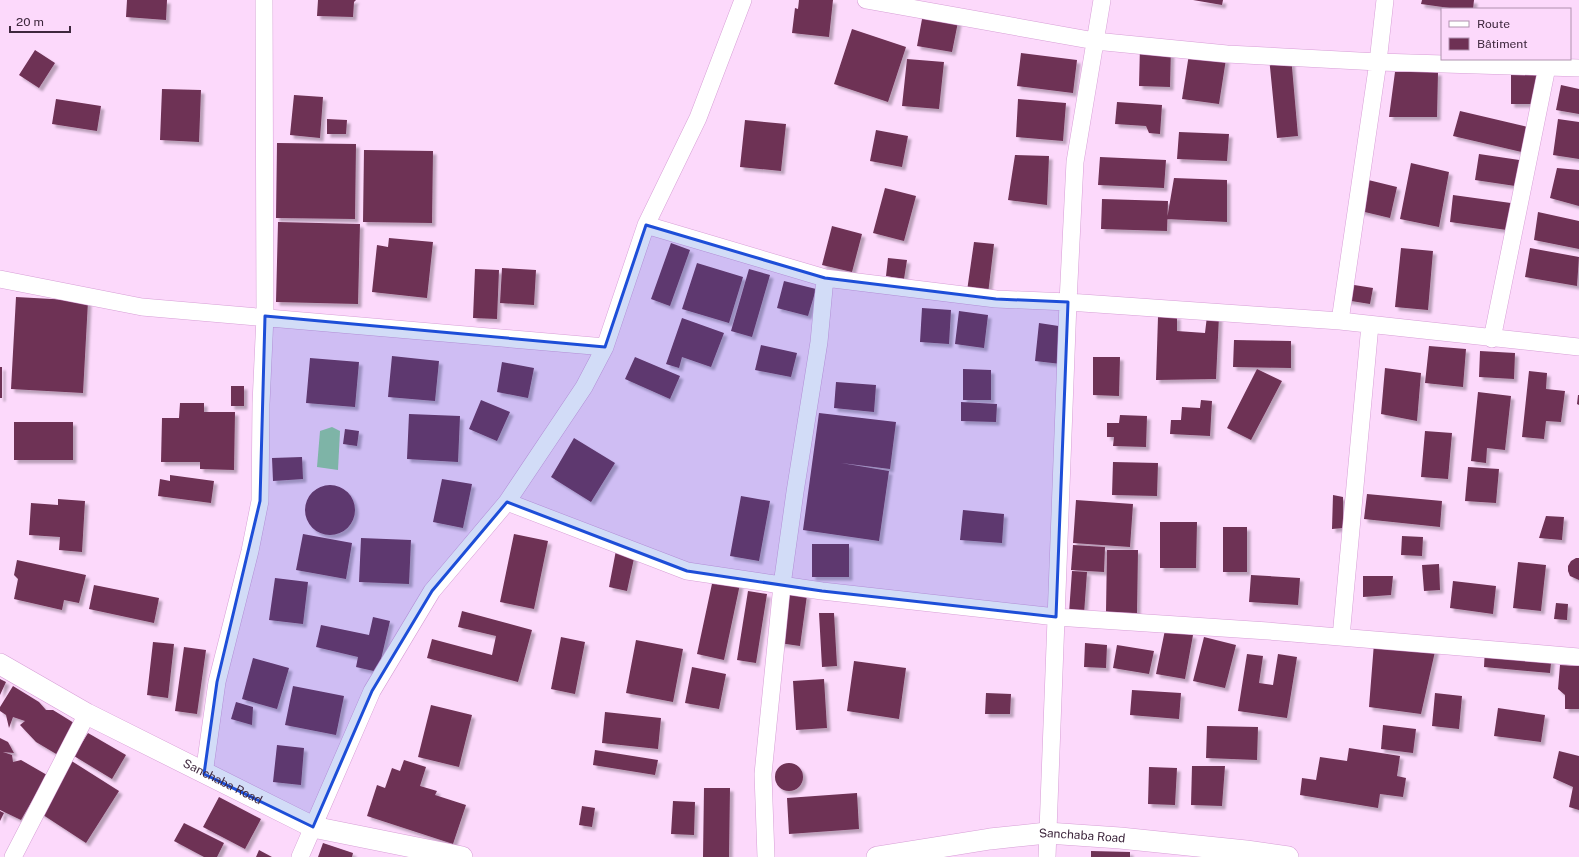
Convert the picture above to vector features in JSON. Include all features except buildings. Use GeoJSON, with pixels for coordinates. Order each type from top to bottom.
{"type":"FeatureCollection","features":[{"type":"Feature","properties":{"kind":"street"},"geometry":{"type":"LineString","coordinates":[[204,774],[217,682],[250,551],[260,501],[261,404],[265,316],[264,0]]}},
{"type":"Feature","properties":{"kind":"street"},"geometry":{"type":"LineString","coordinates":[[300,857],[376,684],[432,591],[507,502],[584,387],[605,347],[646,225],[698,118],[743,0]]}},
{"type":"Feature","properties":{"kind":"street"},"geometry":{"type":"LineString","coordinates":[[866,0],[1094,41],[1227,54],[1378,62],[1579,68]]}},
{"type":"Feature","properties":{"kind":"street"},"geometry":{"type":"LineString","coordinates":[[1047,857],[1068,302],[1075,162],[1102,0]]}},
{"type":"Feature","properties":{"kind":"street"},"geometry":{"type":"LineString","coordinates":[[1340,321],[1378,62],[1385,0]]}},
{"type":"Feature","properties":{"kind":"street"},"geometry":{"type":"LineString","coordinates":[[1492,339],[1547,67]]}},
{"type":"Feature","properties":{"kind":"street"},"geometry":{"type":"LineString","coordinates":[[646,225],[825,278],[996,299],[1068,302],[1340,321],[1579,348]]}},
{"type":"Feature","properties":{"kind":"street"},"geometry":{"type":"LineString","coordinates":[[766,857],[763,774],[782,586],[795,492],[819,342],[825,278]]}},
{"type":"Feature","properties":{"kind":"street"},"geometry":{"type":"LineString","coordinates":[[0,279],[142,307],[265,316],[605,347]]}},
{"type":"Feature","properties":{"kind":"street"},"geometry":{"type":"LineString","coordinates":[[1341,637],[1370,325]]}},
{"type":"Feature","properties":{"kind":"street"},"geometry":{"type":"LineString","coordinates":[[507,502],[687,571],[782,586],[1056,617],[1341,637],[1579,657]]}},
{"type":"Feature","properties":{"kind":"street","name":"Sanchaba Road"},"geometry":{"type":"LineString","coordinates":[[0,664],[87,714],[312,827],[462,857]]}},
{"type":"Feature","properties":{"kind":"street"},"geometry":{"type":"LineString","coordinates":[[13,857],[87,714]]}},
{"type":"Feature","properties":{"kind":"street","name":"Sanchaba Road"},"geometry":{"type":"LineString","coordinates":[[877,857],[990,839],[1047,833],[1143,840],[1288,857]]}},
{"type":"Feature","properties":{"kind":"highlighted area"},"geometry":{"type":"Polygon","coordinates":[[[646,225],[825,278],[996,299],[1068,302],[1056,617],[822,591],[687,571],[507,502],[432,591],[372,691],[313,827],[204,774],[217,682],[260,501],[265,316],[605,347],[646,225]]]}},
{"type":"Feature","properties":{"kind":"shaded area"},"geometry":{"type":"Polygon","coordinates":[[[332,427],[340,431],[338,470],[317,467],[320,431],[332,427]]]}}]}
